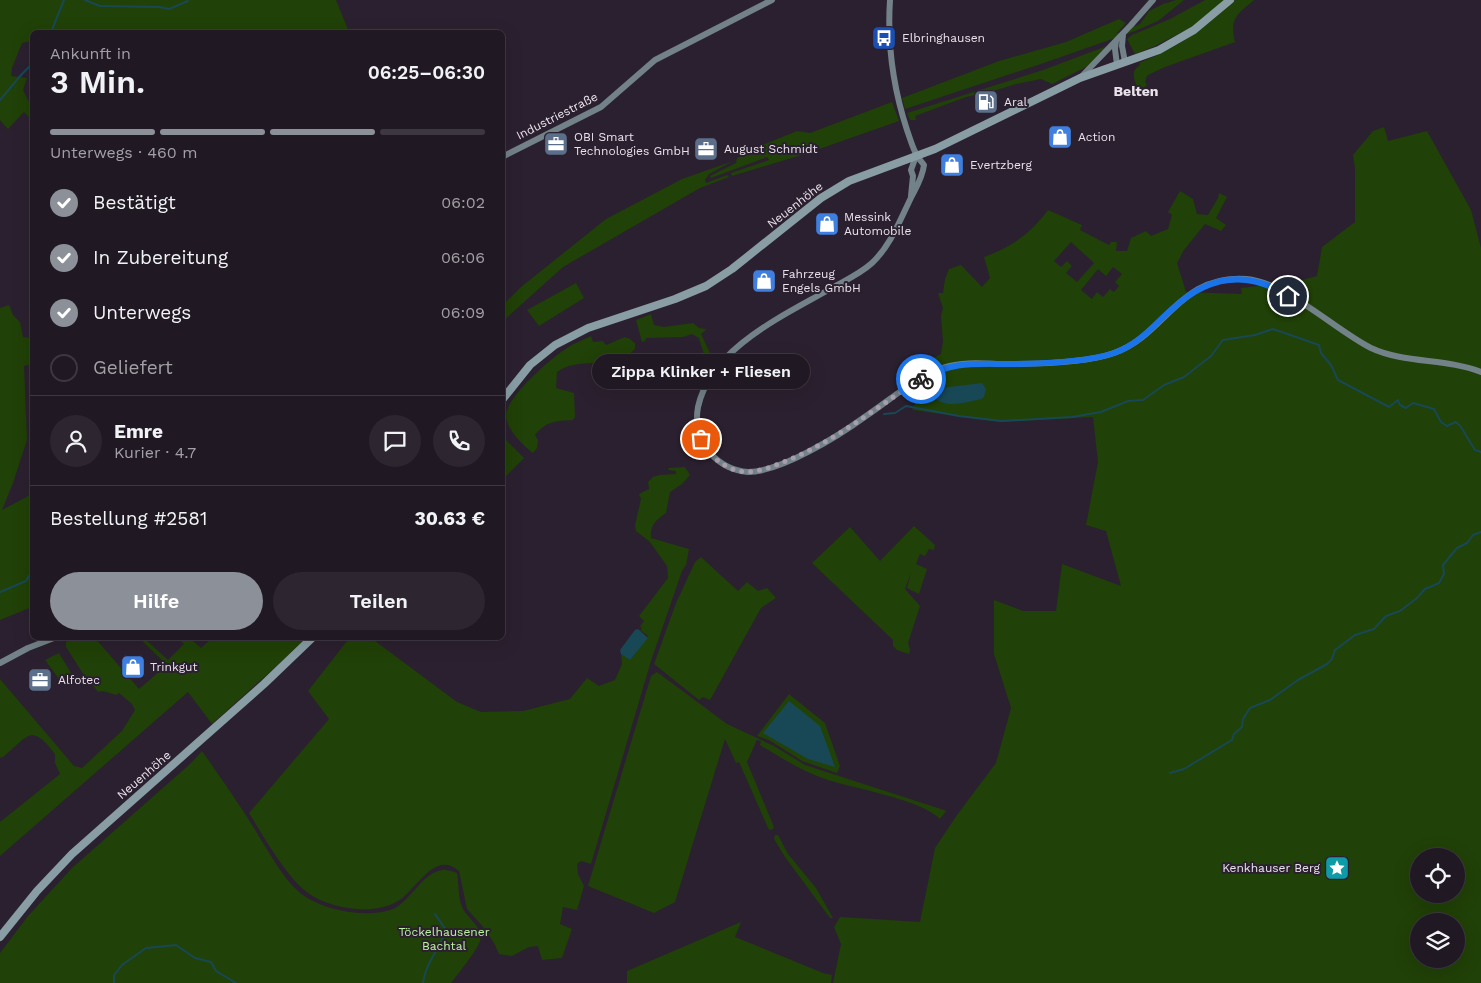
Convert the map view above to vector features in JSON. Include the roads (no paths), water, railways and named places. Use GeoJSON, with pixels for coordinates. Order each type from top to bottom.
{"type":"FeatureCollection","features":[{"type":"Feature","properties":{"kind":"main road","name":"Industriestraße"},"geometry":{"type":"LineString","coordinates":[[505,155],[601,107],[654,60],[772,0]]}},
{"type":"Feature","properties":{"kind":"main road"},"geometry":{"type":"LineString","coordinates":[[890,0],[889,39],[901,111],[916,156],[924,165],[918,186],[911,196],[891,238],[877,258],[856,274],[769,324],[741,344],[710,378],[697,413],[700,435],[709,453],[724,465],[743,471],[762,470],[793,458],[832,438],[926,376],[948,366],[967,363],[1010,364],[1050,362],[1098,357],[1115,353],[1141,339],[1194,291],[1209,284],[1234,279],[1258,281],[1276,289],[1355,339],[1376,350],[1396,356],[1450,363],[1481,372]]}},
{"type":"Feature","properties":{"kind":"main road"},"geometry":{"type":"LineString","coordinates":[[1080,78],[1123,34],[1152,0]]}},
{"type":"Feature","properties":{"kind":"main road","name":"Neuenhöhe"},"geometry":{"type":"LineString","coordinates":[[505,396],[530,365],[555,345],[588,328],[706,286],[732,270],[835,189],[863,174],[935,149],[1080,78],[1159,50],[1212,17],[1230,0]]}},
{"type":"Feature","properties":{"kind":"main road"},"geometry":{"type":"LineString","coordinates":[[1121,63],[1123,34]]}},
{"type":"Feature","properties":{"kind":"main road"},"geometry":{"type":"LineString","coordinates":[[1116,41],[1115,49],[1121,63]]}},
{"type":"Feature","properties":{"kind":"main road"},"geometry":{"type":"LineString","coordinates":[[911,196],[913,176],[911,170],[916,156]]}},
{"type":"Feature","properties":{"kind":"main road"},"geometry":{"type":"LineString","coordinates":[[0,663],[28,648],[49,640]]}},
{"type":"Feature","properties":{"kind":"main road","name":"Neuenhöhe"},"geometry":{"type":"LineString","coordinates":[[0,937],[37,891],[72,854],[259,689],[310,640]]}},
{"type":"Feature","properties":{"kind":"water"},"geometry":{"type":"Polygon","coordinates":[[[982,383],[986,389],[984,397],[981,399],[949,404],[943,403],[933,396],[934,391],[941,388],[982,383]]]}},
{"type":"Feature","properties":{"kind":"water"},"geometry":{"type":"Polygon","coordinates":[[[638,629],[648,638],[630,660],[621,654],[620,650],[635,630],[638,629]]]}},
{"type":"Feature","properties":{"kind":"water"},"geometry":{"type":"Polygon","coordinates":[[[789,701],[820,726],[835,767],[808,759],[763,733],[789,701]]]}},
{"type":"Feature","properties":{"kind":"waterway"},"geometry":{"type":"LineString","coordinates":[[52,30],[64,0]]}},
{"type":"Feature","properties":{"kind":"waterway"},"geometry":{"type":"LineString","coordinates":[[85,0],[100,6],[159,7],[169,9],[188,1]]}},
{"type":"Feature","properties":{"kind":"waterway"},"geometry":{"type":"LineString","coordinates":[[0,100],[30,66]]}},
{"type":"Feature","properties":{"kind":"waterway"},"geometry":{"type":"LineString","coordinates":[[884,414],[895,413],[906,406],[959,416],[1001,421],[1072,417],[1101,412],[1128,401],[1143,400],[1164,385],[1184,377],[1211,356],[1223,340],[1255,335],[1273,329],[1319,345],[1321,353],[1331,365],[1338,380],[1389,407],[1398,400],[1400,405],[1406,408],[1413,403],[1434,409],[1441,422],[1447,426],[1456,422],[1475,450],[1481,452]]}},
{"type":"Feature","properties":{"kind":"waterway"},"geometry":{"type":"LineString","coordinates":[[1170,773],[1184,769],[1232,740],[1234,734],[1242,727],[1243,719],[1250,708],[1270,700],[1298,680],[1327,664],[1332,659],[1335,650],[1355,635],[1374,629],[1386,616],[1400,611],[1425,589],[1439,583],[1444,574],[1443,565],[1452,554],[1457,548],[1467,543],[1473,535],[1481,532]]}},
{"type":"Feature","properties":{"kind":"waterway"},"geometry":{"type":"LineString","coordinates":[[0,592],[26,581],[30,574]]}},
{"type":"Feature","properties":{"kind":"waterway"},"geometry":{"type":"LineString","coordinates":[[423,983],[427,969],[446,930],[435,914]]}},
{"type":"Feature","properties":{"kind":"waterway"},"geometry":{"type":"LineString","coordinates":[[114,983],[114,975],[122,965],[146,948],[176,945],[195,958],[211,962],[216,971],[236,983]]}},
{"type":"Feature","properties":{"kind":"place","name":"Elbringhausen"},"geometry":{"type":"Point","coordinates":[884,38]}},
{"type":"Feature","properties":{"kind":"place","name":"Aral"},"geometry":{"type":"Point","coordinates":[986,102]}},
{"type":"Feature","properties":{"kind":"place","name":"Action"},"geometry":{"type":"Point","coordinates":[1060,137]}},
{"type":"Feature","properties":{"kind":"place","name":"OBI Smart Technologies GmbH"},"geometry":{"type":"Point","coordinates":[556,144]}},
{"type":"Feature","properties":{"kind":"place","name":"August Schmidt"},"geometry":{"type":"Point","coordinates":[706,149]}},
{"type":"Feature","properties":{"kind":"place","name":"Evertzberg"},"geometry":{"type":"Point","coordinates":[952,165]}},
{"type":"Feature","properties":{"kind":"place","name":"Messink Automobile"},"geometry":{"type":"Point","coordinates":[827,224]}},
{"type":"Feature","properties":{"kind":"place","name":"Fahrzeug Engels GmbH"},"geometry":{"type":"Point","coordinates":[764,281]}},
{"type":"Feature","properties":{"kind":"place","name":"Zippa Klinker + Fliesen"},"geometry":{"type":"Point","coordinates":[701,439]}},
{"type":"Feature","properties":{"kind":"place","name":"Trinkgut"},"geometry":{"type":"Point","coordinates":[133,667]}},
{"type":"Feature","properties":{"kind":"place","name":"Alfotec"},"geometry":{"type":"Point","coordinates":[40,680]}},
{"type":"Feature","properties":{"kind":"place","name":"Kenkhauser Berg"},"geometry":{"type":"Point","coordinates":[1337,868]}},
{"type":"Feature","properties":{"kind":"district","name":"Belten"},"geometry":{"type":"Point","coordinates":[1136,91]}},
{"type":"Feature","properties":{"kind":"park label","name":"Töckelhausener Bachtal"},"geometry":{"type":"Point","coordinates":[444,939]}}]}
